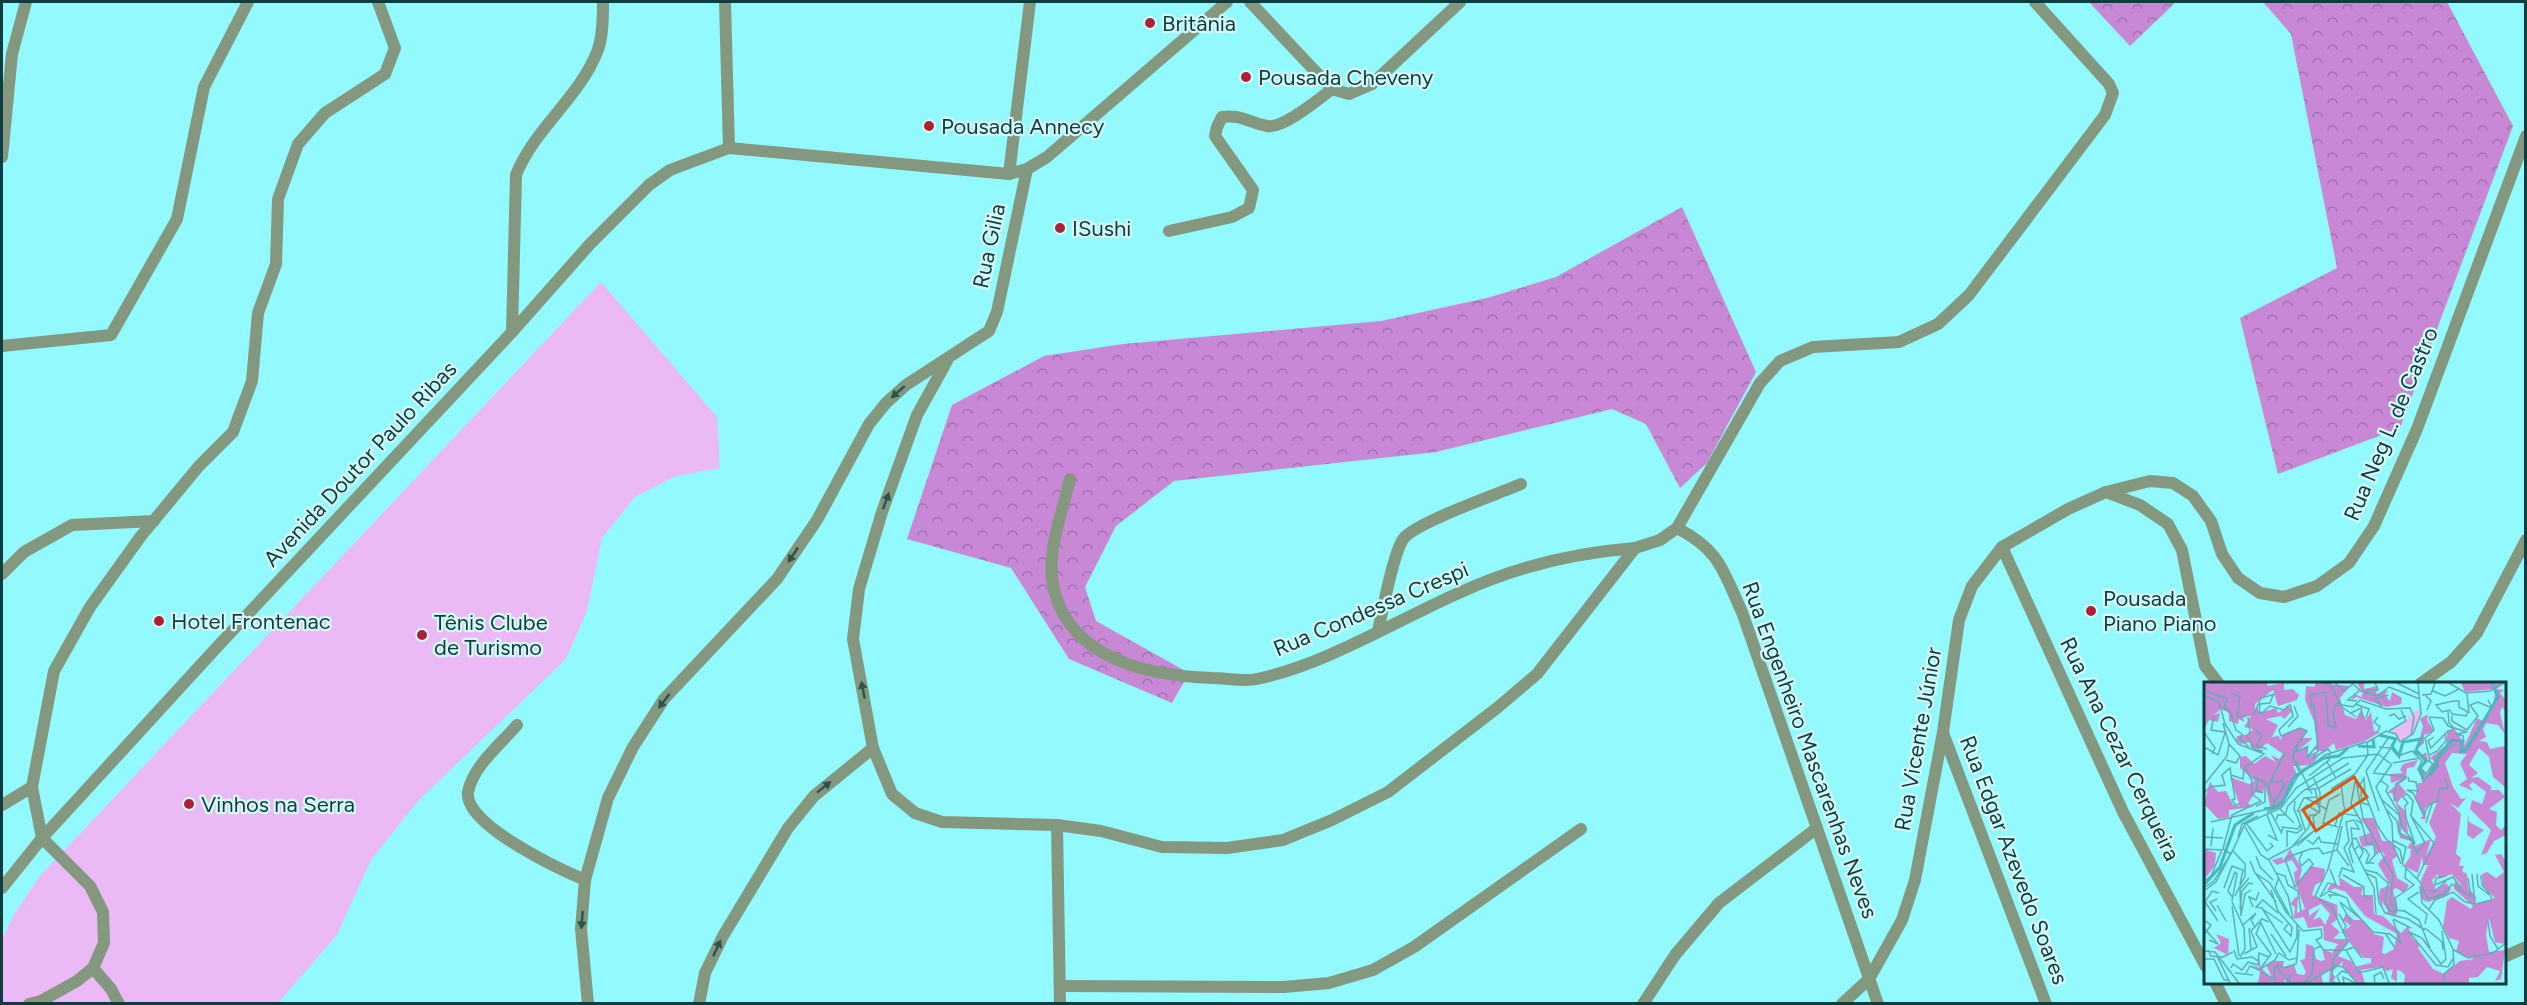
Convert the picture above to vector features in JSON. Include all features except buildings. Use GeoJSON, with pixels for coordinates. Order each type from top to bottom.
{"type":"FeatureCollection","features":[{"type":"Feature","properties":{"kind":"street"},"geometry":{"type":"LineString","coordinates":[[2,157],[12,54],[26,2]]}},
{"type":"Feature","properties":{"kind":"street"},"geometry":{"type":"LineString","coordinates":[[2,346],[111,335],[177,219],[204,87],[248,2]]}},
{"type":"Feature","properties":{"kind":"street"},"geometry":{"type":"LineString","coordinates":[[29,1004],[41,1001],[77,981],[93,968],[104,943],[103,912],[90,886],[42,838],[32,787],[54,671],[90,607],[154,521],[199,466],[233,432],[252,381],[258,313],[276,264],[278,199],[298,144],[325,113],[385,74],[395,48],[378,2]]}},
{"type":"Feature","properties":{"kind":"street"},"geometry":{"type":"LineString","coordinates":[[512,332],[516,175],[523,159],[582,81],[598,50],[603,2]]}},
{"type":"Feature","properties":{"kind":"street"},"geometry":{"type":"LineString","coordinates":[[725,2],[729,148],[1009,174],[1027,169],[1047,158],[1227,2]]}},
{"type":"Feature","properties":{"kind":"street","name":"Rua Gilia"},"geometry":{"type":"LineString","coordinates":[[1009,174],[1030,2]]}},
{"type":"Feature","properties":{"kind":"street"},"geometry":{"type":"LineString","coordinates":[[1250,2],[1332,90],[1349,94],[1372,84],[1460,2]]}},
{"type":"Feature","properties":{"kind":"street"},"geometry":{"type":"LineString","coordinates":[[1677,528],[1760,383],[1780,361],[1813,347],[1899,342],[1938,324],[1969,295],[2105,115],[2113,93],[2109,84],[2035,2]]}},
{"type":"Feature","properties":{"kind":"street"},"geometry":{"type":"LineString","coordinates":[[1169,231],[1232,217],[1249,208],[1253,190],[1215,136],[1222,117],[1234,115],[1270,127],[1287,121],[1332,90]]}},
{"type":"Feature","properties":{"kind":"street","name":"Rua Neg L. de Castro"},"geometry":{"type":"LineString","coordinates":[[2068,509],[2106,492],[2150,481],[2173,483],[2193,496],[2211,521],[2222,554],[2238,578],[2260,592],[2284,597],[2317,586],[2349,563],[2374,526],[2417,429],[2526,136]]}},
{"type":"Feature","properties":{"kind":"street","name":"Avenida Doutor Paulo Ribas"},"geometry":{"type":"LineString","coordinates":[[2,888],[42,838],[512,332],[590,244],[649,184],[670,170],[729,148]]}},
{"type":"Feature","properties":{"kind":"street","name":"Rua Gilia"},"geometry":{"type":"LineString","coordinates":[[947,361],[989,331],[997,312],[1027,169]]}},
{"type":"Feature","properties":{"kind":"street"},"geometry":{"type":"LineString","coordinates":[[947,361],[917,415],[882,512],[859,589],[853,639],[873,748],[892,794],[915,813],[942,822],[1057,825],[1101,831],[1162,847],[1227,848],[1282,840],[1332,820],[1389,792],[1497,708],[1537,674],[1635,548]]}},
{"type":"Feature","properties":{"kind":"street"},"geometry":{"type":"LineString","coordinates":[[588,1004],[581,929],[585,880],[608,798],[633,747],[664,699],[777,579],[817,520],[869,424],[886,403],[906,385],[947,361]]}},
{"type":"Feature","properties":{"kind":"street","name":"Rua Condessa Crespi"},"geometry":{"type":"LineString","coordinates":[[1070,479],[1052,556],[1054,589],[1065,618],[1094,647],[1137,669],[1176,676],[1254,679],[1301,666],[1463,590],[1543,561],[1635,548],[1660,540],[1677,528]]}},
{"type":"Feature","properties":{"kind":"street"},"geometry":{"type":"LineString","coordinates":[[1378,631],[1396,555],[1405,537],[1435,520],[1521,484]]}},
{"type":"Feature","properties":{"kind":"street"},"geometry":{"type":"LineString","coordinates":[[2106,492],[2140,505],[2168,524],[2182,550],[2205,666],[2217,682]]}},
{"type":"Feature","properties":{"kind":"street","name":"Rua Vicente Júnior"},"geometry":{"type":"LineString","coordinates":[[1842,1004],[1869,979],[1902,920],[1915,880],[1943,732],[1959,620],[1972,586],[2002,547],[2068,509]]}},
{"type":"Feature","properties":{"kind":"street"},"geometry":{"type":"LineString","coordinates":[[2,574],[24,552],[72,525],[154,521]]}},
{"type":"Feature","properties":{"kind":"street","name":"Rua Engenheiro Mascarenhas Neves"},"geometry":{"type":"LineString","coordinates":[[1677,528],[1696,537],[1716,557],[1742,612],[1878,1004]]}},
{"type":"Feature","properties":{"kind":"street"},"geometry":{"type":"LineString","coordinates":[[2423,682],[2451,662],[2476,633],[2526,540]]}},
{"type":"Feature","properties":{"kind":"street","name":"Rua Ana Cezar Cerqueira"},"geometry":{"type":"LineString","coordinates":[[2002,547],[2123,812],[2204,963]]}},
{"type":"Feature","properties":{"kind":"street"},"geometry":{"type":"LineString","coordinates":[[518,725],[478,770],[468,794],[469,804],[478,817],[512,841],[548,864],[585,880]]}},
{"type":"Feature","properties":{"kind":"street","name":"Rua Edgar Azevedo Soares"},"geometry":{"type":"LineString","coordinates":[[1943,732],[2046,1004]]}},
{"type":"Feature","properties":{"kind":"street"},"geometry":{"type":"LineString","coordinates":[[699,1004],[705,973],[723,936],[788,828],[814,796],[873,748]]}},
{"type":"Feature","properties":{"kind":"street"},"geometry":{"type":"LineString","coordinates":[[2,805],[32,787]]}},
{"type":"Feature","properties":{"kind":"street"},"geometry":{"type":"LineString","coordinates":[[1057,825],[1060,1004]]}},
{"type":"Feature","properties":{"kind":"street"},"geometry":{"type":"LineString","coordinates":[[1643,1004],[1674,956],[1719,903],[1817,828]]}},
{"type":"Feature","properties":{"kind":"street"},"geometry":{"type":"LineString","coordinates":[[1060,986],[1284,987],[1329,983],[1351,977],[1373,970],[1414,947],[1581,829]]}},
{"type":"Feature","properties":{"kind":"street"},"geometry":{"type":"LineString","coordinates":[[2506,957],[2526,947]]}},
{"type":"Feature","properties":{"kind":"street"},"geometry":{"type":"LineString","coordinates":[[93,968],[111,989],[119,1004]]}},
{"type":"Feature","properties":{"kind":"street"},"geometry":{"type":"LineString","coordinates":[[2216,984],[2226,1004]]}},
{"type":"Feature","properties":{"kind":"green space"},"geometry":{"type":"Polygon","coordinates":[[[2089,2],[2176,2],[2130,46],[2089,2]]]}},
{"type":"Feature","properties":{"kind":"green space"},"geometry":{"type":"Polygon","coordinates":[[[2263,2],[2447,2],[2513,126],[2400,428],[2278,474],[2240,318],[2337,268],[2291,34],[2263,2]]]}},
{"type":"Feature","properties":{"kind":"green space"},"geometry":{"type":"Polygon","coordinates":[[[1682,207],[1756,372],[1707,463],[1680,488],[1646,424],[1612,409],[1436,452],[1174,481],[1116,526],[1085,587],[1096,621],[1189,673],[1172,703],[1069,659],[1011,568],[907,539],[952,405],[1044,356],[1123,344],[1381,321],[1487,298],[1556,277],[1682,207]]]}},
{"type":"Feature","properties":{"kind":"shaded area","name":"Tênis Clube de Turismo"},"geometry":{"type":"Polygon","coordinates":[[[601,282],[717,417],[720,468],[676,476],[635,497],[602,538],[587,611],[566,659],[418,801],[371,860],[337,935],[278,1003],[2,1003],[2,939],[15,913],[40,876],[601,282]]]}},
{"type":"Feature","properties":{"kind":"place","name":"Britânia"},"geometry":{"type":"Point","coordinates":[1150,23]}},
{"type":"Feature","properties":{"kind":"place","name":"Pousada Cheveny"},"geometry":{"type":"Point","coordinates":[1246,77]}},
{"type":"Feature","properties":{"kind":"place","name":"Pousada Annecy"},"geometry":{"type":"Point","coordinates":[929,126]}},
{"type":"Feature","properties":{"kind":"place","name":"ISushi"},"geometry":{"type":"Point","coordinates":[1060,228]}},
{"type":"Feature","properties":{"kind":"place","name":"Pousada Piano Piano"},"geometry":{"type":"Point","coordinates":[2091,611]}},
{"type":"Feature","properties":{"kind":"place","name":"Hotel Frontenac"},"geometry":{"type":"Point","coordinates":[159,621]}},
{"type":"Feature","properties":{"kind":"place","name":"Tênis Clube de Turismo"},"geometry":{"type":"Point","coordinates":[422,635]}},
{"type":"Feature","properties":{"kind":"place","name":"Vinhos na Serra"},"geometry":{"type":"Point","coordinates":[189,804]}}]}
